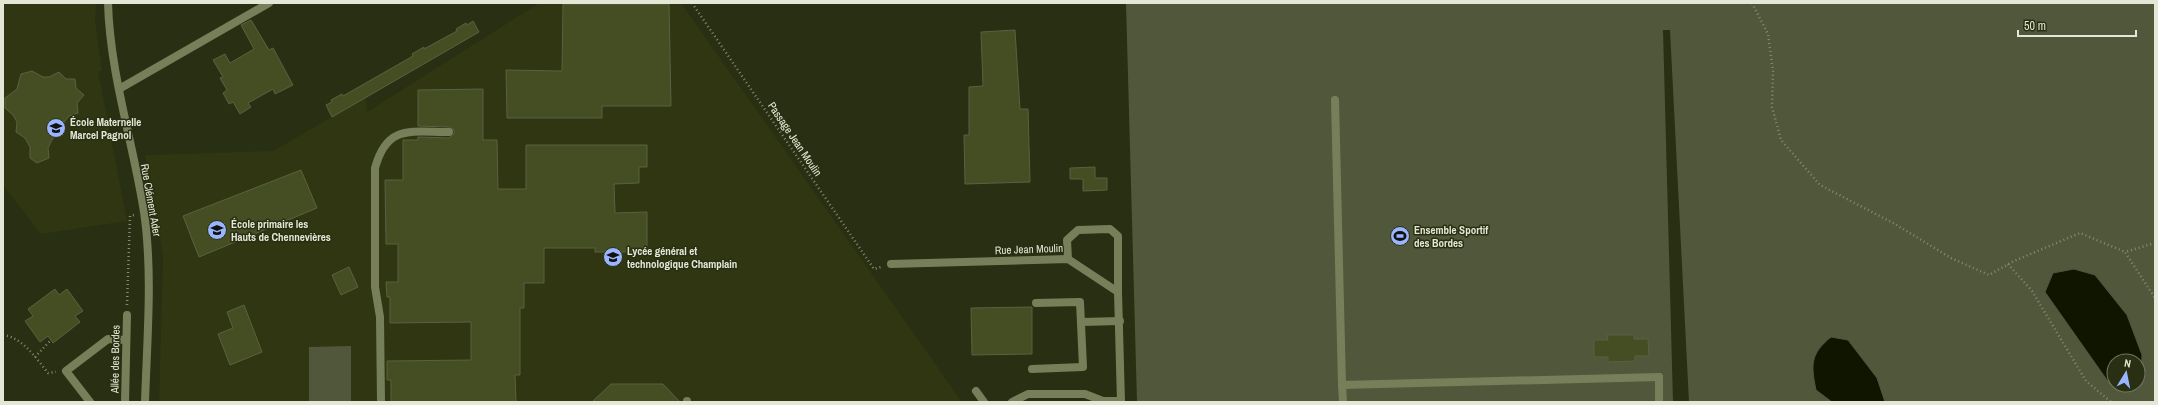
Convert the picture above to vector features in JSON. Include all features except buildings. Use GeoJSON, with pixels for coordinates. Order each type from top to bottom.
{"type":"FeatureCollection","features":[{"type":"Feature","properties":{"kind":"street","name":"Rue Clément Ader"},"geometry":{"type":"LineString","coordinates":[[108,3],[109,30],[119,89],[144,211],[149,257],[146,402]]}},
{"type":"Feature","properties":{"kind":"street"},"geometry":{"type":"LineString","coordinates":[[119,89],[269,3]]}},
{"type":"Feature","properties":{"kind":"street"},"geometry":{"type":"LineString","coordinates":[[1335,100],[1343,402]]}},
{"type":"Feature","properties":{"kind":"street"},"geometry":{"type":"LineString","coordinates":[[380,402],[380,318],[375,287],[375,168],[379,155],[394,136],[405,132],[449,132]]}},
{"type":"Feature","properties":{"kind":"street"},"geometry":{"type":"LineString","coordinates":[[1012,402],[1028,394],[1085,394],[1103,401],[1121,401],[1118,236],[1110,229],[1078,230],[1067,240],[1068,259]]}},
{"type":"Feature","properties":{"kind":"street","name":"Rue Jean Moulin"},"geometry":{"type":"LineString","coordinates":[[891,264],[1068,259],[1118,292]]}},
{"type":"Feature","properties":{"kind":"street"},"geometry":{"type":"LineString","coordinates":[[1032,369],[1083,368],[1080,302],[1036,303]]}},
{"type":"Feature","properties":{"kind":"street","name":"Allée des Bordes"},"geometry":{"type":"LineString","coordinates":[[125,402],[127,316]]}},
{"type":"Feature","properties":{"kind":"street"},"geometry":{"type":"LineString","coordinates":[[1081,322],[1120,321]]}},
{"type":"Feature","properties":{"kind":"street"},"geometry":{"type":"LineString","coordinates":[[90,402],[66,371],[108,339],[126,340]]}},
{"type":"Feature","properties":{"kind":"street"},"geometry":{"type":"LineString","coordinates":[[1342,385],[1659,377],[1660,402]]}},
{"type":"Feature","properties":{"kind":"street"},"geometry":{"type":"LineString","coordinates":[[976,391],[984,402]]}},
{"type":"Feature","properties":{"kind":"path","name":"Passage Jean Moulin"},"geometry":{"type":"LineString","coordinates":[[692,3],[874,269],[891,264]]}},
{"type":"Feature","properties":{"kind":"path"},"geometry":{"type":"LineString","coordinates":[[1752,3],[1768,34],[1773,71],[1772,107],[1781,140],[1820,184],[1895,224],[1952,258],[1989,276],[2008,264],[2080,233],[2125,252],[2155,298]]}},
{"type":"Feature","properties":{"kind":"path"},"geometry":{"type":"LineString","coordinates":[[127,316],[130,216],[144,211]]}},
{"type":"Feature","properties":{"kind":"path"},"geometry":{"type":"LineString","coordinates":[[2125,252],[2155,243]]}},
{"type":"Feature","properties":{"kind":"path"},"geometry":{"type":"LineString","coordinates":[[2008,264],[2032,291],[2086,381],[2111,402]]}},
{"type":"Feature","properties":{"kind":"path"},"geometry":{"type":"LineString","coordinates":[[3,335],[13,336],[35,357],[48,373],[66,371]]}},
{"type":"Feature","properties":{"kind":"path"},"geometry":{"type":"LineString","coordinates":[[35,357],[51,340]]}},
{"type":"Feature","properties":{"kind":"shaded area","name":"École Maternelle Marcel Pagnol"},"geometry":{"type":"Polygon","coordinates":[[[3,3],[96,3],[95,20],[102,71],[98,71],[127,221],[41,234],[3,185],[3,3]]]}},
{"type":"Feature","properties":{"kind":"shaded area","name":"Lycée général et technologique Champlain"},"geometry":{"type":"Polygon","coordinates":[[[539,3],[681,3],[962,402],[159,402],[163,257],[145,155],[273,151],[366,97],[367,112],[539,3]]]}},
{"type":"Feature","properties":{"kind":"shaded area"},"geometry":{"type":"Polygon","coordinates":[[[1126,3],[2155,3],[2155,402],[1689,402],[1670,30],[1663,30],[1673,402],[1137,402],[1126,3]]]}},
{"type":"Feature","properties":{"kind":"shaded area"},"geometry":{"type":"Polygon","coordinates":[[[2074,269],[2095,275],[2127,315],[2141,353],[2106,353],[2106,379],[2045,292],[2053,273],[2074,269]]]}},
{"type":"Feature","properties":{"kind":"shaded area"},"geometry":{"type":"Polygon","coordinates":[[[1831,337],[1848,340],[1877,378],[1885,402],[1832,402],[1816,390],[1813,374],[1814,360],[1819,349],[1831,337]]]}},
{"type":"Feature","properties":{"kind":"shaded area"},"geometry":{"type":"Polygon","coordinates":[[[351,346],[351,402],[309,402],[309,347],[351,346]]]}},
{"type":"Feature","properties":{"kind":"place","name":"École Maternelle Marcel Pagnol"},"geometry":{"type":"Point","coordinates":[56,128]}},
{"type":"Feature","properties":{"kind":"place","name":"École primaire les Hauts de Chennevières"},"geometry":{"type":"Point","coordinates":[217,230]}},
{"type":"Feature","properties":{"kind":"place","name":"Ensemble Sportif des Bordes"},"geometry":{"type":"Point","coordinates":[1400,236]}},
{"type":"Feature","properties":{"kind":"place","name":"Lycée général et technologique Champlain"},"geometry":{"type":"Point","coordinates":[613,257]}}]}
